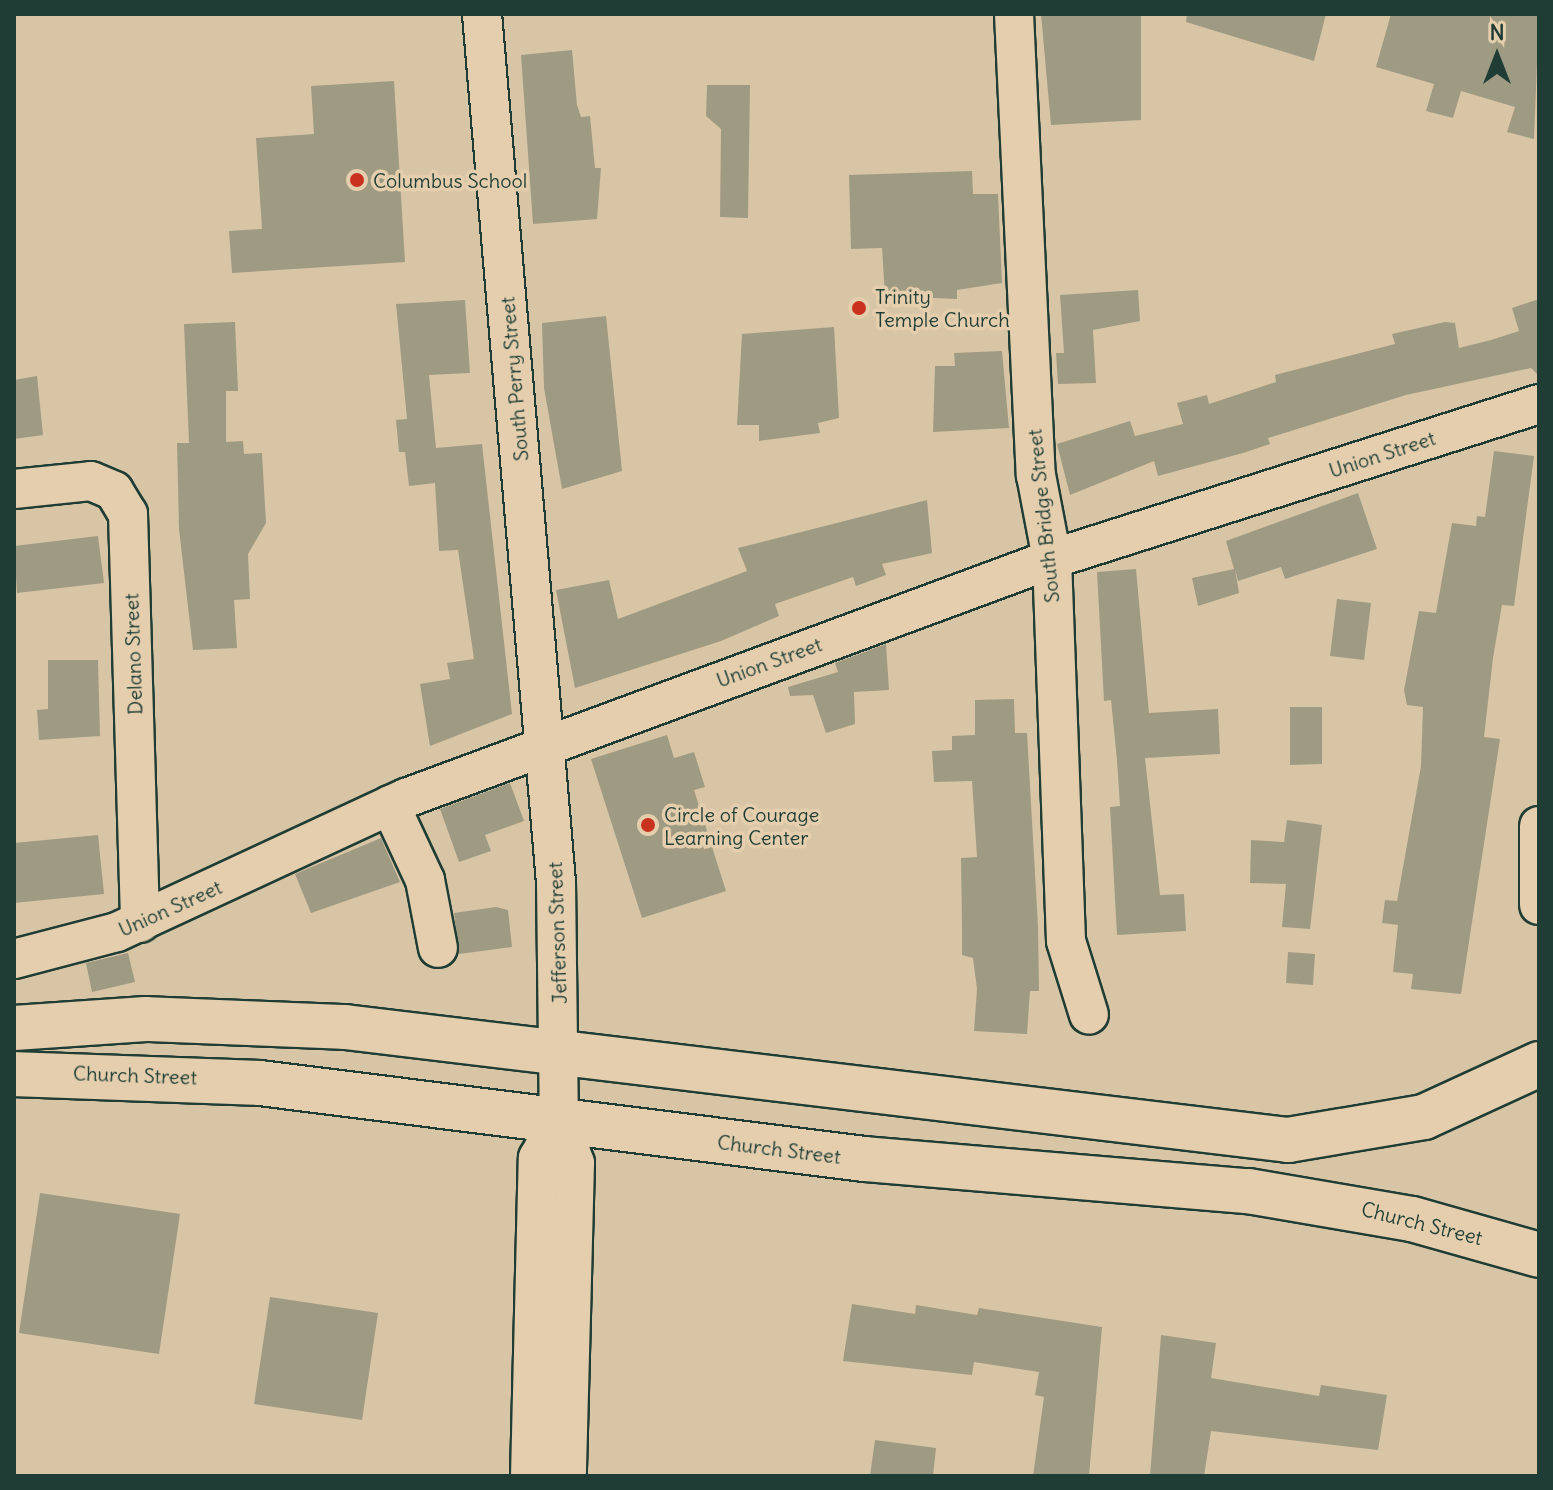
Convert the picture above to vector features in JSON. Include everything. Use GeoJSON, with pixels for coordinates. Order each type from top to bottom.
{"type":"FeatureCollection","features":[{"type":"Feature","properties":{"kind":"highway"},"geometry":{"type":"LineString","coordinates":[[14,1028],[246,1020],[559,1054],[1176,1131],[1288,1140],[1370,1131],[1465,1102],[1539,1064]]}},
{"type":"Feature","properties":{"kind":"highway","name":"Church Street"},"geometry":{"type":"LineString","coordinates":[[14,1074],[231,1080],[933,1166],[1262,1192],[1412,1219],[1539,1255]]}},
{"type":"Feature","properties":{"kind":"street","name":"South Perry Street"},"geometry":{"type":"LineString","coordinates":[[482,14],[545,744]]}},
{"type":"Feature","properties":{"kind":"street","name":"South Bridge Street"},"geometry":{"type":"LineString","coordinates":[[1014,14],[1036,475],[1052,559],[1066,941],[1089,1015]]}},
{"type":"Feature","properties":{"kind":"street","name":"Union Street"},"geometry":{"type":"LineString","coordinates":[[14,959],[140,923],[390,805],[545,744],[1052,559],[1539,404]]}},
{"type":"Feature","properties":{"kind":"street","name":"Delano Street"},"geometry":{"type":"LineString","coordinates":[[14,489],[91,481],[114,491],[128,514],[140,923]]}},
{"type":"Feature","properties":{"kind":"street","name":"Jefferson Street"},"geometry":{"type":"LineString","coordinates":[[545,744],[559,1054],[559,1121],[575,1163],[567,1476]]}},
{"type":"Feature","properties":{"kind":"street"},"geometry":{"type":"LineString","coordinates":[[390,805],[425,880],[438,948]]}},
{"type":"Feature","properties":{"kind":"street"},"geometry":{"type":"LineString","coordinates":[[1539,826],[1539,905]]}},
{"type":"Feature","properties":{"kind":"street","name":"Jefferson Street"},"geometry":{"type":"LineString","coordinates":[[530,1476],[538,1158],[559,1121]]}},
{"type":"Feature","properties":{"kind":"building"},"geometry":{"type":"Polygon","coordinates":[[[1041,14],[1141,14],[1141,120],[1051,125],[1041,14]]]}},
{"type":"Feature","properties":{"kind":"building"},"geometry":{"type":"Polygon","coordinates":[[[1187,14],[1326,14],[1314,61],[1186,22],[1187,14]]]}},
{"type":"Feature","properties":{"kind":"building"},"geometry":{"type":"Polygon","coordinates":[[[1391,14],[1539,14],[1534,139],[1507,132],[1515,107],[1461,91],[1453,118],[1426,111],[1434,84],[1376,67],[1391,14]]]}},
{"type":"Feature","properties":{"kind":"building"},"geometry":{"type":"Polygon","coordinates":[[[572,50],[577,105],[581,117],[590,116],[595,168],[601,168],[597,219],[533,224],[521,55],[572,50]]]}},
{"type":"Feature","properties":{"kind":"building"},"geometry":{"type":"Polygon","coordinates":[[[394,81],[405,262],[232,273],[229,231],[262,229],[256,138],[314,134],[311,86],[394,81]]]}},
{"type":"Feature","properties":{"kind":"building"},"geometry":{"type":"Polygon","coordinates":[[[707,85],[750,85],[748,218],[720,217],[721,129],[706,116],[707,85]]]}},
{"type":"Feature","properties":{"kind":"building"},"geometry":{"type":"Polygon","coordinates":[[[972,171],[973,194],[998,194],[1002,283],[957,290],[957,299],[885,296],[882,248],[851,249],[849,175],[972,171]]]}},
{"type":"Feature","properties":{"kind":"building"},"geometry":{"type":"Polygon","coordinates":[[[1138,290],[1140,321],[1093,330],[1096,383],[1058,384],[1056,353],[1064,353],[1060,295],[1138,290]]]}},
{"type":"Feature","properties":{"kind":"building"},"geometry":{"type":"Polygon","coordinates":[[[1539,299],[1539,376],[1531,368],[1406,395],[1268,438],[1270,444],[1243,453],[1158,476],[1154,461],[1070,495],[1057,444],[1130,421],[1135,436],[1183,424],[1177,403],[1207,395],[1209,404],[1276,382],[1275,375],[1395,344],[1392,334],[1445,322],[1455,323],[1459,348],[1491,340],[1519,331],[1512,308],[1539,299]]]}},
{"type":"Feature","properties":{"kind":"building"},"geometry":{"type":"Polygon","coordinates":[[[465,300],[470,373],[429,375],[436,448],[482,444],[512,714],[430,746],[420,684],[450,679],[447,663],[474,659],[458,550],[439,551],[435,483],[409,486],[405,452],[399,452],[396,420],[407,419],[396,304],[465,300]]]}},
{"type":"Feature","properties":{"kind":"building"},"geometry":{"type":"Polygon","coordinates":[[[606,316],[622,471],[562,489],[544,388],[542,323],[606,316]]]}},
{"type":"Feature","properties":{"kind":"building"},"geometry":{"type":"Polygon","coordinates":[[[235,322],[238,391],[226,391],[226,442],[243,441],[244,454],[262,453],[266,523],[248,554],[250,599],[234,600],[237,648],[193,650],[179,529],[177,443],[189,443],[184,324],[235,322]]]}},
{"type":"Feature","properties":{"kind":"building"},"geometry":{"type":"Polygon","coordinates":[[[834,327],[839,418],[818,423],[820,433],[759,441],[759,425],[737,425],[742,334],[834,327]]]}},
{"type":"Feature","properties":{"kind":"building"},"geometry":{"type":"Polygon","coordinates":[[[1002,351],[1009,428],[933,432],[935,366],[955,366],[954,353],[1002,351]]]}},
{"type":"Feature","properties":{"kind":"building"},"geometry":{"type":"Polygon","coordinates":[[[37,376],[43,435],[14,439],[14,380],[37,376]]]}},
{"type":"Feature","properties":{"kind":"building"},"geometry":{"type":"Polygon","coordinates":[[[1494,451],[1534,456],[1514,606],[1502,605],[1493,658],[1484,737],[1500,739],[1461,994],[1411,989],[1413,974],[1393,972],[1398,925],[1382,923],[1385,900],[1397,901],[1421,766],[1423,707],[1407,705],[1404,690],[1419,611],[1436,613],[1452,523],[1476,526],[1477,516],[1485,517],[1494,451]]]}},
{"type":"Feature","properties":{"kind":"building"},"geometry":{"type":"Polygon","coordinates":[[[1358,493],[1377,549],[1285,579],[1281,567],[1238,581],[1235,569],[1239,593],[1198,606],[1192,578],[1234,569],[1226,541],[1358,493]]]}},
{"type":"Feature","properties":{"kind":"building"},"geometry":{"type":"Polygon","coordinates":[[[927,500],[932,553],[882,564],[886,575],[856,586],[853,577],[775,604],[779,616],[721,641],[575,688],[556,590],[609,580],[618,619],[747,571],[738,548],[927,500]]]}},
{"type":"Feature","properties":{"kind":"building"},"geometry":{"type":"Polygon","coordinates":[[[98,536],[104,583],[17,593],[14,546],[98,536]]]}},
{"type":"Feature","properties":{"kind":"building"},"geometry":{"type":"Polygon","coordinates":[[[1136,569],[1149,713],[1218,709],[1220,754],[1145,758],[1160,895],[1184,894],[1186,931],[1117,935],[1110,807],[1120,806],[1111,700],[1104,701],[1097,572],[1136,569]]]}},
{"type":"Feature","properties":{"kind":"building"},"geometry":{"type":"Polygon","coordinates":[[[1337,599],[1371,603],[1364,660],[1330,656],[1337,599]]]}},
{"type":"Feature","properties":{"kind":"building"},"geometry":{"type":"Polygon","coordinates":[[[886,644],[889,690],[854,692],[855,724],[826,733],[813,695],[790,696],[788,687],[838,672],[835,663],[886,644]]]}},
{"type":"Feature","properties":{"kind":"building"},"geometry":{"type":"Polygon","coordinates":[[[48,660],[98,660],[100,736],[39,740],[37,710],[48,709],[48,660]]]}},
{"type":"Feature","properties":{"kind":"building"},"geometry":{"type":"Polygon","coordinates":[[[1014,699],[1015,733],[1027,733],[1038,926],[1039,991],[1030,991],[1027,1034],[974,1031],[977,989],[973,958],[962,955],[961,858],[977,857],[972,781],[934,782],[932,751],[952,750],[952,736],[975,735],[975,700],[1014,699]]]}},
{"type":"Feature","properties":{"kind":"building"},"geometry":{"type":"Polygon","coordinates":[[[1290,707],[1322,707],[1322,764],[1290,765],[1290,707]]]}},
{"type":"Feature","properties":{"kind":"building"},"geometry":{"type":"Polygon","coordinates":[[[667,735],[674,758],[694,752],[705,787],[694,790],[726,891],[642,918],[591,759],[667,735]]]}},
{"type":"Feature","properties":{"kind":"building"},"geometry":{"type":"Polygon","coordinates":[[[510,783],[524,821],[485,835],[491,851],[459,862],[440,809],[510,783]]]}},
{"type":"Feature","properties":{"kind":"building"},"geometry":{"type":"Polygon","coordinates":[[[1287,820],[1322,825],[1310,929],[1282,927],[1286,884],[1250,883],[1251,840],[1284,842],[1287,820]]]}},
{"type":"Feature","properties":{"kind":"building"},"geometry":{"type":"Polygon","coordinates":[[[98,835],[104,894],[14,903],[14,843],[98,835]]]}},
{"type":"Feature","properties":{"kind":"building"},"geometry":{"type":"Polygon","coordinates":[[[381,838],[400,882],[311,913],[295,874],[381,838]]]}},
{"type":"Feature","properties":{"kind":"building"},"geometry":{"type":"Polygon","coordinates":[[[496,907],[508,910],[512,947],[459,954],[454,913],[496,907]]]}},
{"type":"Feature","properties":{"kind":"building"},"geometry":{"type":"Polygon","coordinates":[[[1288,952],[1315,954],[1313,985],[1286,983],[1288,952]]]}},
{"type":"Feature","properties":{"kind":"building"},"geometry":{"type":"Polygon","coordinates":[[[128,953],[135,982],[92,992],[86,963],[128,953]]]}},
{"type":"Feature","properties":{"kind":"building"},"geometry":{"type":"Polygon","coordinates":[[[40,1193],[180,1214],[159,1354],[19,1333],[40,1193]]]}},
{"type":"Feature","properties":{"kind":"building"},"geometry":{"type":"Polygon","coordinates":[[[270,1297],[378,1313],[362,1420],[254,1404],[270,1297]]]}},
{"type":"Feature","properties":{"kind":"building"},"geometry":{"type":"Polygon","coordinates":[[[852,1304],[915,1314],[916,1305],[977,1315],[979,1308],[1102,1327],[1089,1476],[1033,1476],[1044,1397],[1035,1395],[1039,1372],[974,1362],[972,1375],[843,1361],[852,1304]]]}},
{"type":"Feature","properties":{"kind":"building"},"geometry":{"type":"Polygon","coordinates":[[[1161,1335],[1216,1343],[1211,1378],[1319,1396],[1321,1385],[1387,1395],[1378,1450],[1211,1431],[1204,1476],[1150,1476],[1161,1335]]]}},
{"type":"Feature","properties":{"kind":"building"},"geometry":{"type":"Polygon","coordinates":[[[875,1440],[936,1448],[933,1476],[870,1476],[875,1440]]]}},
{"type":"Feature","properties":{"kind":"place","name":"Columbus School"},"geometry":{"type":"Point","coordinates":[357,180]}},
{"type":"Feature","properties":{"kind":"place","name":"Trinity Temple Church"},"geometry":{"type":"Point","coordinates":[859,308]}},
{"type":"Feature","properties":{"kind":"place","name":"Circle of Courage Learning Center"},"geometry":{"type":"Point","coordinates":[648,825]}}]}
